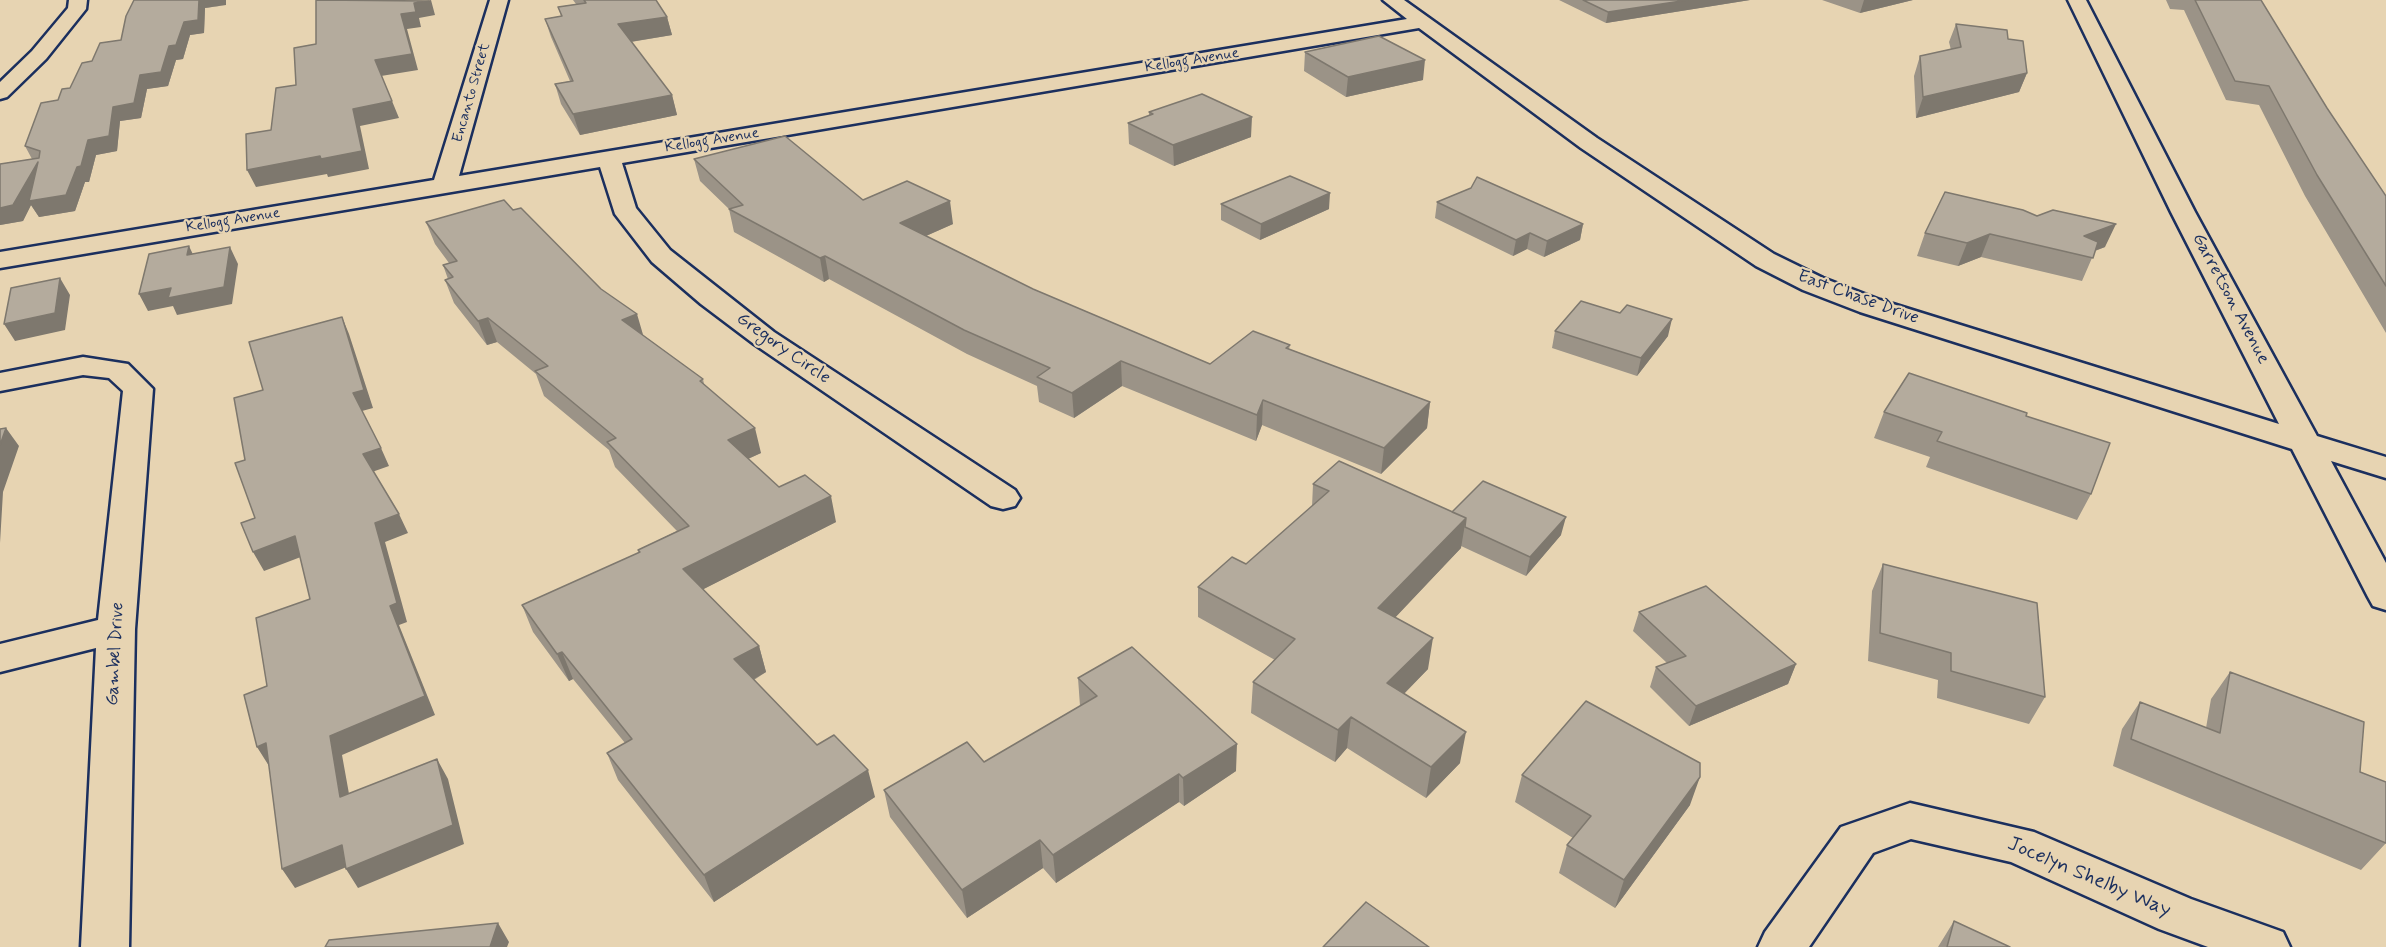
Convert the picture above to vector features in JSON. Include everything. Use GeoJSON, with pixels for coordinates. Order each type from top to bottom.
{"type":"FeatureCollection","features":[{"type":"Feature","properties":{"kind":"street"},"geometry":{"type":"LineString","coordinates":[[0,93],[39,55],[77,9],[78,0]]}},
{"type":"Feature","properties":{"kind":"street","name":"Encanto Street"},"geometry":{"type":"LineString","coordinates":[[444,186],[499,0]]}},
{"type":"Feature","properties":{"kind":"street","name":"East Chase Drive"},"geometry":{"type":"LineString","coordinates":[[1392,0],[1608,156],[1765,260],[1813,284],[1870,306],[2386,468]]}},
{"type":"Feature","properties":{"kind":"street","name":"Garretson Avenue"},"geometry":{"type":"LineString","coordinates":[[2077,0],[2183,212],[2307,443],[2386,597]]}},
{"type":"Feature","properties":{"kind":"street","name":"Kellogg Avenue"},"geometry":{"type":"LineString","coordinates":[[0,260],[1425,22]]}},
{"type":"Feature","properties":{"kind":"street"},"geometry":{"type":"LineString","coordinates":[[4,60],[39,55]]}},
{"type":"Feature","properties":{"kind":"street","name":"Gregory Circle"},"geometry":{"type":"LineString","coordinates":[[609,159],[624,209],[661,256],[764,338],[1004,498]]}},
{"type":"Feature","properties":{"kind":"street","name":"Gambel Drive"},"geometry":{"type":"LineString","coordinates":[[0,382],[83,366],[117,370],[138,389],[116,629],[105,947]]}},
{"type":"Feature","properties":{"kind":"street"},"geometry":{"type":"LineString","coordinates":[[0,658],[116,629]]}},
{"type":"Feature","properties":{"kind":"street","name":"Jocelyn Shelby Way"},"geometry":{"type":"LineString","coordinates":[[1782,947],[1857,840],[1910,820],[2018,845],[2176,914],[2266,947]]}},
{"type":"Feature","properties":{"kind":"building"},"geometry":{"type":"Polygon","coordinates":[[[134,0],[199,0],[198,20],[184,22],[176,45],[169,46],[161,72],[140,75],[134,103],[113,107],[109,136],[88,140],[81,166],[77,167],[66,195],[29,201],[38,162],[13,205],[0,208],[0,164],[39,158],[40,151],[25,146],[41,103],[58,100],[62,89],[70,88],[82,63],[92,61],[100,43],[121,40],[126,16],[134,0]]]}},
{"type":"Feature","properties":{"kind":"building"},"geometry":{"type":"Polygon","coordinates":[[[316,0],[429,1],[414,3],[416,12],[401,14],[412,54],[375,60],[392,101],[353,109],[362,151],[321,159],[320,156],[247,170],[246,134],[271,130],[276,88],[296,85],[294,48],[316,44],[316,0]]]}},
{"type":"Feature","properties":{"kind":"building"},"geometry":{"type":"Polygon","coordinates":[[[584,0],[656,0],[667,17],[618,24],[672,95],[573,114],[555,84],[573,81],[545,19],[562,16],[558,7],[586,3],[584,0]]]}},
{"type":"Feature","properties":{"kind":"building"},"geometry":{"type":"Polygon","coordinates":[[[1583,0],[1688,0],[1608,12],[1583,0]]]}},
{"type":"Feature","properties":{"kind":"building"},"geometry":{"type":"Polygon","coordinates":[[[2195,0],[2261,0],[2327,108],[2386,196],[2386,286],[2317,175],[2269,86],[2235,81],[2195,0]]]}},
{"type":"Feature","properties":{"kind":"building"},"geometry":{"type":"Polygon","coordinates":[[[1956,24],[2007,30],[2008,39],[2023,41],[2027,73],[1923,97],[1920,56],[1961,47],[1956,24]]]}},
{"type":"Feature","properties":{"kind":"building"},"geometry":{"type":"Polygon","coordinates":[[[1379,36],[1425,60],[1348,77],[1305,52],[1379,36]]]}},
{"type":"Feature","properties":{"kind":"building"},"geometry":{"type":"Polygon","coordinates":[[[1202,94],[1252,117],[1173,145],[1128,123],[1153,114],[1149,112],[1202,94]]]}},
{"type":"Feature","properties":{"kind":"building"},"geometry":{"type":"Polygon","coordinates":[[[785,136],[863,200],[907,181],[950,201],[900,223],[1033,289],[1210,364],[1253,331],[1290,345],[1286,348],[1430,402],[1384,448],[1263,400],[1257,415],[1121,361],[1072,393],[1037,377],[1050,368],[964,330],[825,256],[820,258],[729,209],[743,205],[694,159],[785,136]]]}},
{"type":"Feature","properties":{"kind":"building"},"geometry":{"type":"Polygon","coordinates":[[[1290,176],[1330,193],[1261,224],[1221,204],[1290,176]]]}},
{"type":"Feature","properties":{"kind":"building"},"geometry":{"type":"Polygon","coordinates":[[[1477,177],[1583,224],[1547,241],[1530,233],[1516,240],[1437,202],[1471,188],[1477,177]]]}},
{"type":"Feature","properties":{"kind":"building"},"geometry":{"type":"Polygon","coordinates":[[[1945,192],[2023,210],[2037,216],[2053,210],[2116,224],[2084,236],[2098,242],[2093,258],[1990,234],[1967,243],[1925,233],[1945,192]]]}},
{"type":"Feature","properties":{"kind":"building"},"geometry":{"type":"Polygon","coordinates":[[[504,200],[513,210],[521,208],[601,289],[637,314],[622,320],[703,379],[700,381],[755,428],[728,440],[779,487],[805,475],[831,496],[683,569],[759,646],[734,659],[817,745],[834,735],[868,770],[704,875],[607,753],[632,739],[562,652],[557,654],[522,605],[640,552],[638,550],[689,526],[607,442],[616,438],[535,371],[548,366],[488,318],[478,321],[445,280],[453,277],[443,265],[457,261],[426,222],[504,200]]]}},
{"type":"Feature","properties":{"kind":"building"},"geometry":{"type":"Polygon","coordinates":[[[189,246],[187,255],[230,247],[224,287],[168,298],[171,288],[139,294],[149,254],[189,246]]]}},
{"type":"Feature","properties":{"kind":"building"},"geometry":{"type":"Polygon","coordinates":[[[60,278],[55,313],[4,324],[11,288],[60,278]]]}},
{"type":"Feature","properties":{"kind":"building"},"geometry":{"type":"Polygon","coordinates":[[[1581,301],[1620,313],[1627,305],[1672,319],[1641,358],[1555,331],[1581,301]]]}},
{"type":"Feature","properties":{"kind":"building"},"geometry":{"type":"Polygon","coordinates":[[[342,317],[364,390],[353,393],[381,448],[363,454],[399,514],[375,523],[397,603],[390,606],[425,696],[330,736],[340,797],[437,759],[453,825],[346,869],[342,845],[282,869],[266,743],[257,747],[244,695],[267,686],[256,618],[310,599],[295,536],[253,552],[241,523],[255,518],[235,463],[245,460],[234,398],[263,390],[249,342],[342,317]]]}},
{"type":"Feature","properties":{"kind":"building"},"geometry":{"type":"Polygon","coordinates":[[[1909,373],[2027,413],[2026,416],[2110,443],[2091,494],[1937,441],[1942,432],[1884,412],[1909,373]]]}},
{"type":"Feature","properties":{"kind":"building"},"geometry":{"type":"Polygon","coordinates":[[[6,428],[0,445],[0,429],[6,428]]]}},
{"type":"Feature","properties":{"kind":"building"},"geometry":{"type":"Polygon","coordinates":[[[1339,461],[1466,518],[1378,608],[1433,638],[1387,683],[1466,732],[1431,767],[1351,717],[1338,730],[1253,682],[1295,639],[1198,587],[1232,557],[1246,564],[1329,491],[1313,484],[1339,461]]]}},
{"type":"Feature","properties":{"kind":"building"},"geometry":{"type":"Polygon","coordinates":[[[1483,481],[1566,517],[1530,557],[1465,527],[1466,518],[1452,512],[1483,481]]]}},
{"type":"Feature","properties":{"kind":"building"},"geometry":{"type":"Polygon","coordinates":[[[1883,564],[2037,603],[2045,697],[1951,671],[1951,653],[1880,633],[1883,564]]]}},
{"type":"Feature","properties":{"kind":"building"},"geometry":{"type":"Polygon","coordinates":[[[1706,586],[1796,664],[1696,706],[1656,667],[1686,656],[1639,612],[1706,586]]]}},
{"type":"Feature","properties":{"kind":"building"},"geometry":{"type":"Polygon","coordinates":[[[1132,647],[1237,744],[1183,778],[1179,774],[1053,855],[1040,840],[962,890],[884,790],[967,742],[984,762],[1097,696],[1078,678],[1132,647]]]}},
{"type":"Feature","properties":{"kind":"building"},"geometry":{"type":"Polygon","coordinates":[[[2230,672],[2364,722],[2360,772],[2386,782],[2386,843],[2131,739],[2140,702],[2220,733],[2230,672]]]}},
{"type":"Feature","properties":{"kind":"building"},"geometry":{"type":"Polygon","coordinates":[[[1586,701],[1700,763],[1700,777],[1624,880],[1567,845],[1591,816],[1522,775],[1586,701]]]}},
{"type":"Feature","properties":{"kind":"building"},"geometry":{"type":"Polygon","coordinates":[[[1366,902],[1429,947],[1323,947],[1366,902]]]}},
{"type":"Feature","properties":{"kind":"building"},"geometry":{"type":"Polygon","coordinates":[[[1954,921],[2010,947],[1947,947],[1954,921]]]}},
{"type":"Feature","properties":{"kind":"building"},"geometry":{"type":"Polygon","coordinates":[[[498,923],[490,947],[325,947],[329,940],[498,923]]]}}]}
